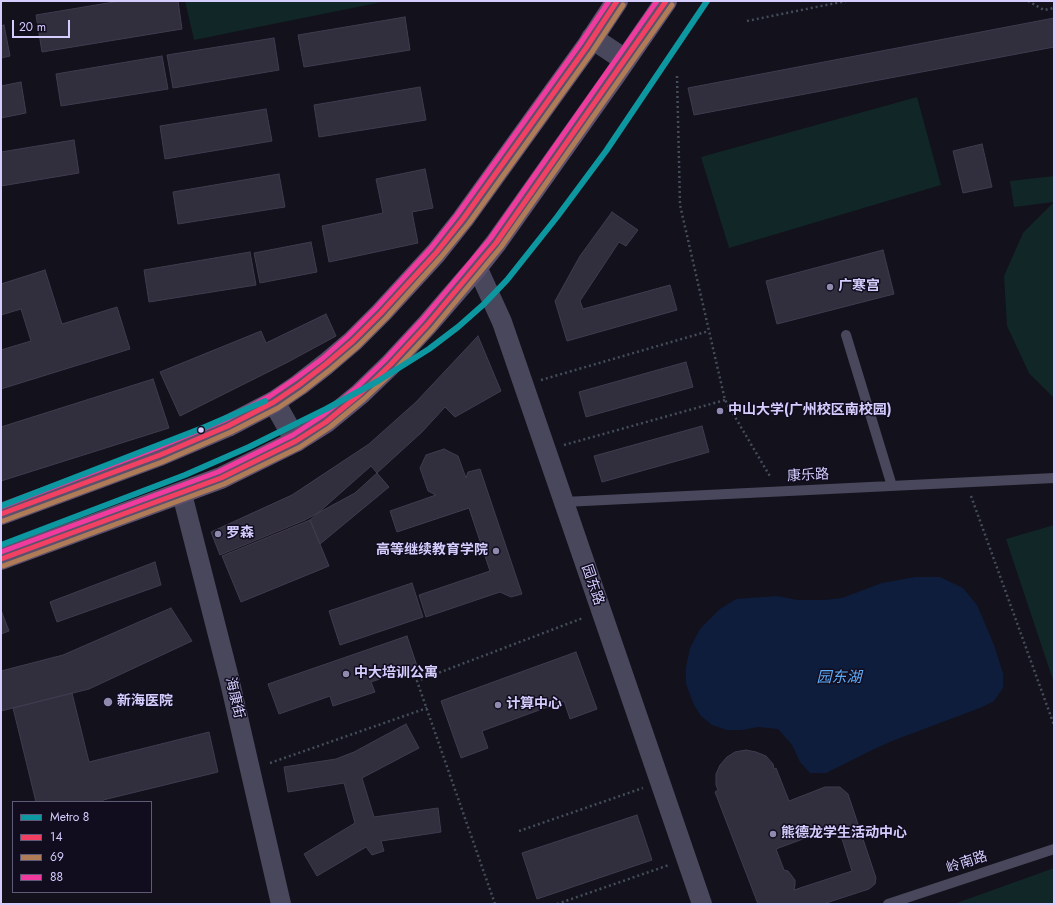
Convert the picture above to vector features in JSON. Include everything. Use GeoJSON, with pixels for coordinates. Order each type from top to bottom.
{"type":"FeatureCollection","features":[{"type":"Feature","properties":{"kind":"main road"},"geometry":{"type":"LineString","coordinates":[[1,514],[198,440],[274,402],[326,364],[353,341],[380,314],[436,253],[463,219],[617,1]]}},
{"type":"Feature","properties":{"kind":"main road"},"geometry":{"type":"LineString","coordinates":[[1,559],[182,494],[221,478],[296,441],[326,422],[360,394],[428,325],[477,267],[500,237],[666,1]]}},
{"type":"Feature","properties":{"kind":"street"},"geometry":{"type":"LineString","coordinates":[[592,38],[625,60]]}},
{"type":"Feature","properties":{"kind":"street","name":"园东路"},"geometry":{"type":"LineString","coordinates":[[477,267],[502,322],[702,904]]}},
{"type":"Feature","properties":{"kind":"street"},"geometry":{"type":"LineString","coordinates":[[274,402],[296,441]]}},
{"type":"Feature","properties":{"kind":"street","name":"海康街"},"geometry":{"type":"LineString","coordinates":[[182,494],[229,678],[281,904]]}},
{"type":"Feature","properties":{"kind":"lane"},"geometry":{"type":"LineString","coordinates":[[846,335],[892,486]]}},
{"type":"Feature","properties":{"kind":"lane","name":"康乐路"},"geometry":{"type":"LineString","coordinates":[[564,502],[1054,478]]}},
{"type":"Feature","properties":{"kind":"lane","name":"岭南路"},"geometry":{"type":"LineString","coordinates":[[888,904],[1054,849]]}},
{"type":"Feature","properties":{"kind":"path"},"geometry":{"type":"LineString","coordinates":[[747,21],[846,1]]}},
{"type":"Feature","properties":{"kind":"path"},"geometry":{"type":"LineString","coordinates":[[1028,1],[1044,10],[1054,8]]}},
{"type":"Feature","properties":{"kind":"path"},"geometry":{"type":"LineString","coordinates":[[677,76],[680,205],[725,400],[779,492]]}},
{"type":"Feature","properties":{"kind":"path"},"geometry":{"type":"LineString","coordinates":[[523,385],[709,331]]}},
{"type":"Feature","properties":{"kind":"path"},"geometry":{"type":"LineString","coordinates":[[546,450],[725,400]]}},
{"type":"Feature","properties":{"kind":"path"},"geometry":{"type":"LineString","coordinates":[[966,483],[1054,725]]}},
{"type":"Feature","properties":{"kind":"path"},"geometry":{"type":"LineString","coordinates":[[495,904],[417,681],[602,611]]}},
{"type":"Feature","properties":{"kind":"path"},"geometry":{"type":"LineString","coordinates":[[270,763],[427,708]]}},
{"type":"Feature","properties":{"kind":"path"},"geometry":{"type":"LineString","coordinates":[[519,831],[660,782]]}},
{"type":"Feature","properties":{"kind":"path"},"geometry":{"type":"LineString","coordinates":[[557,904],[687,859]]}},
{"type":"Feature","properties":{"kind":"green space"},"geometry":{"type":"Polygon","coordinates":[[[185,1],[387,1],[194,40],[185,1]]]}},
{"type":"Feature","properties":{"kind":"green space"},"geometry":{"type":"Polygon","coordinates":[[[917,97],[941,185],[729,248],[701,157],[917,97]]]}},
{"type":"Feature","properties":{"kind":"green space"},"geometry":{"type":"Polygon","coordinates":[[[1054,176],[1054,202],[1014,207],[1010,181],[1054,176]]]}},
{"type":"Feature","properties":{"kind":"green space"},"geometry":{"type":"Polygon","coordinates":[[[1054,202],[1054,398],[1029,373],[1007,326],[1004,276],[1023,233],[1054,202]]]}},
{"type":"Feature","properties":{"kind":"green space"},"geometry":{"type":"Polygon","coordinates":[[[1054,525],[1054,683],[1006,539],[1054,525]]]}},
{"type":"Feature","properties":{"kind":"green space"},"geometry":{"type":"Polygon","coordinates":[[[1054,868],[1054,904],[954,904],[1054,868]]]}},
{"type":"Feature","properties":{"kind":"water","name":"园东湖"},"geometry":{"type":"Polygon","coordinates":[[[915,577],[940,577],[963,588],[977,605],[994,645],[1003,673],[1003,688],[994,701],[980,708],[892,741],[826,773],[810,773],[800,762],[792,745],[778,729],[758,727],[742,730],[727,730],[712,725],[701,716],[694,705],[686,684],[686,667],[690,648],[700,629],[720,609],[736,599],[777,596],[798,600],[842,598],[882,583],[915,577]]]}},
{"type":"Feature","properties":{"kind":"building"},"geometry":{"type":"Polygon","coordinates":[[[120,1],[178,1],[182,29],[42,52],[36,15],[120,1]]]}},
{"type":"Feature","properties":{"kind":"building"},"geometry":{"type":"Polygon","coordinates":[[[405,17],[410,50],[304,67],[298,35],[405,17]]]}},
{"type":"Feature","properties":{"kind":"building"},"geometry":{"type":"Polygon","coordinates":[[[1054,18],[1054,47],[694,115],[688,88],[1054,18]]]}},
{"type":"Feature","properties":{"kind":"building"},"geometry":{"type":"Polygon","coordinates":[[[4,25],[10,56],[1,58],[1,26],[4,25]]]}},
{"type":"Feature","properties":{"kind":"building"},"geometry":{"type":"Polygon","coordinates":[[[274,38],[279,70],[173,88],[167,55],[274,38]]]}},
{"type":"Feature","properties":{"kind":"building"},"geometry":{"type":"Polygon","coordinates":[[[162,56],[168,89],[61,106],[56,74],[162,56]]]}},
{"type":"Feature","properties":{"kind":"building"},"geometry":{"type":"Polygon","coordinates":[[[21,82],[26,113],[1,118],[1,86],[21,82]]]}},
{"type":"Feature","properties":{"kind":"building"},"geometry":{"type":"Polygon","coordinates":[[[420,87],[426,120],[319,137],[314,105],[420,87]]]}},
{"type":"Feature","properties":{"kind":"building"},"geometry":{"type":"Polygon","coordinates":[[[266,109],[272,141],[165,159],[160,126],[266,109]]]}},
{"type":"Feature","properties":{"kind":"building"},"geometry":{"type":"Polygon","coordinates":[[[74,140],[79,173],[1,186],[1,152],[74,140]]]}},
{"type":"Feature","properties":{"kind":"building"},"geometry":{"type":"Polygon","coordinates":[[[982,144],[992,187],[963,193],[953,151],[982,144]]]}},
{"type":"Feature","properties":{"kind":"building"},"geometry":{"type":"Polygon","coordinates":[[[425,169],[433,208],[412,212],[418,243],[329,262],[322,226],[383,213],[376,179],[425,169]]]}},
{"type":"Feature","properties":{"kind":"building"},"geometry":{"type":"Polygon","coordinates":[[[279,174],[285,207],[178,224],[173,192],[279,174]]]}},
{"type":"Feature","properties":{"kind":"building"},"geometry":{"type":"Polygon","coordinates":[[[612,212],[638,230],[626,246],[619,242],[580,301],[583,309],[670,285],[677,310],[567,341],[555,301],[580,256],[612,212]]]}},
{"type":"Feature","properties":{"kind":"building"},"geometry":{"type":"Polygon","coordinates":[[[311,242],[317,272],[260,283],[254,253],[311,242]]]}},
{"type":"Feature","properties":{"kind":"building","name":"广寒宫"},"geometry":{"type":"Polygon","coordinates":[[[883,250],[894,294],[777,324],[766,281],[883,250]]]}},
{"type":"Feature","properties":{"kind":"building"},"geometry":{"type":"Polygon","coordinates":[[[250,252],[256,285],[149,302],[144,270],[250,252]]]}},
{"type":"Feature","properties":{"kind":"building"},"geometry":{"type":"Polygon","coordinates":[[[45,270],[62,324],[117,307],[130,349],[1,389],[1,350],[31,341],[21,309],[1,315],[1,284],[45,270]]]}},
{"type":"Feature","properties":{"kind":"building"},"geometry":{"type":"Polygon","coordinates":[[[326,314],[336,336],[288,362],[180,416],[160,372],[261,331],[266,343],[326,314]]]}},
{"type":"Feature","properties":{"kind":"building"},"geometry":{"type":"Polygon","coordinates":[[[478,336],[501,391],[455,417],[445,407],[422,432],[355,493],[305,520],[220,555],[211,532],[292,495],[369,444],[416,402],[478,336]]]}},
{"type":"Feature","properties":{"kind":"building"},"geometry":{"type":"Polygon","coordinates":[[[686,362],[693,387],[586,417],[579,392],[686,362]]]}},
{"type":"Feature","properties":{"kind":"building"},"geometry":{"type":"Polygon","coordinates":[[[153,379],[169,428],[1,481],[1,427],[153,379]]]}},
{"type":"Feature","properties":{"kind":"building"},"geometry":{"type":"Polygon","coordinates":[[[702,426],[709,452],[602,482],[594,456],[702,426]]]}},
{"type":"Feature","properties":{"kind":"building","name":"高等继续教育学院"},"geometry":{"type":"Polygon","coordinates":[[[444,449],[458,456],[466,478],[468,472],[480,469],[522,594],[511,597],[500,592],[426,617],[419,595],[490,571],[469,508],[397,532],[390,511],[436,495],[428,491],[420,468],[426,455],[444,449]]]}},
{"type":"Feature","properties":{"kind":"building"},"geometry":{"type":"Polygon","coordinates":[[[371,466],[389,487],[320,544],[310,520],[371,466]]]}},
{"type":"Feature","properties":{"kind":"building"},"geometry":{"type":"Polygon","coordinates":[[[310,520],[329,566],[241,602],[222,556],[310,520]]]}},
{"type":"Feature","properties":{"kind":"building"},"geometry":{"type":"Polygon","coordinates":[[[155,562],[161,585],[57,622],[50,602],[155,562]]]}},
{"type":"Feature","properties":{"kind":"building"},"geometry":{"type":"Polygon","coordinates":[[[412,583],[423,617],[340,645],[329,611],[412,583]]]}},
{"type":"Feature","properties":{"kind":"building"},"geometry":{"type":"Polygon","coordinates":[[[171,608],[192,641],[89,689],[1,711],[1,671],[63,655],[171,608]]]}},
{"type":"Feature","properties":{"kind":"building"},"geometry":{"type":"Polygon","coordinates":[[[1,610],[9,631],[1,634],[1,610]]]}},
{"type":"Feature","properties":{"kind":"building","name":"中大培训公寓"},"geometry":{"type":"Polygon","coordinates":[[[407,636],[417,666],[371,682],[375,692],[333,706],[330,696],[279,714],[268,684],[407,636]]]}},
{"type":"Feature","properties":{"kind":"building","name":"计算中心"},"geometry":{"type":"Polygon","coordinates":[[[576,652],[597,709],[570,719],[564,701],[482,731],[488,748],[461,758],[441,701],[576,652]]]}},
{"type":"Feature","properties":{"kind":"building"},"geometry":{"type":"Polygon","coordinates":[[[72,693],[89,762],[209,732],[218,772],[103,801],[36,801],[13,708],[72,693]]]}},
{"type":"Feature","properties":{"kind":"building"},"geometry":{"type":"Polygon","coordinates":[[[406,724],[419,748],[362,778],[374,817],[438,808],[441,832],[381,841],[384,851],[372,855],[366,847],[317,876],[304,854],[355,823],[344,783],[288,792],[284,767],[336,759],[354,752],[406,724]]]}},
{"type":"Feature","properties":{"kind":"building","name":"熊德龙学生活动中心"},"geometry":{"type":"Polygon","coordinates":[[[746,750],[766,756],[773,764],[774,769],[776,768],[789,801],[825,787],[840,787],[848,794],[876,878],[875,884],[869,889],[823,904],[758,904],[715,792],[718,790],[716,785],[716,774],[720,765],[727,757],[735,752],[746,750]],[[838,826],[776,849],[784,870],[788,871],[795,880],[794,890],[852,871],[838,826]]]}},
{"type":"Feature","properties":{"kind":"building"},"geometry":{"type":"Polygon","coordinates":[[[637,815],[652,860],[537,899],[522,853],[637,815]]]}},
{"type":"Feature","properties":{"kind":"metro line","name":"8"},"geometry":{"type":"LineString","coordinates":[[1,545],[185,475],[249,447],[326,409],[378,381],[429,349],[458,327],[484,304],[507,280],[557,217],[606,151],[707,1]]}},
{"type":"Feature","properties":{"kind":"metro line","name":"8"},"geometry":{"type":"LineString","coordinates":[[1,506],[205,427],[265,401]]}},
{"type":"Feature","properties":{"kind":"transit line","name":"88"},"geometry":{"type":"LineString","coordinates":[[1,507],[157,448],[225,420],[270,396],[322,359],[376,308],[431,248],[457,215],[580,44],[609,1]]}},
{"type":"Feature","properties":{"kind":"transit line","name":"14"},"geometry":{"type":"LineString","coordinates":[[1,514],[160,455],[228,426],[274,402],[326,364],[353,341],[381,313],[436,253],[463,219],[586,48],[617,1]]}},
{"type":"Feature","properties":{"kind":"transit line","name":"88"},"geometry":{"type":"LineString","coordinates":[[1,552],[218,472],[293,435],[322,416],[355,389],[385,360],[422,320],[490,239],[657,1]]}},
{"type":"Feature","properties":{"kind":"transit line","name":"14"},"geometry":{"type":"LineString","coordinates":[[1,559],[221,478],[296,441],[326,422],[360,394],[390,365],[427,325],[496,243],[666,1]]}},
{"type":"Feature","properties":{"kind":"transit line","name":"69"},"geometry":{"type":"LineString","coordinates":[[3,521],[162,462],[231,432],[278,408],[331,369],[358,346],[386,318],[441,257],[469,223],[592,52],[623,5]]}},
{"type":"Feature","properties":{"kind":"transit line","name":"69"},"geometry":{"type":"LineString","coordinates":[[3,566],[224,484],[300,447],[330,427],[364,399],[395,370],[432,330],[501,247],[672,5]]}},
{"type":"Feature","properties":{"kind":"place","name":"广寒宫"},"geometry":{"type":"Point","coordinates":[830,287]}},
{"type":"Feature","properties":{"kind":"place","name":"中山大学(广州校区南校园)"},"geometry":{"type":"Point","coordinates":[720,411]}},
{"type":"Feature","properties":{"kind":"place","name":"罗森"},"geometry":{"type":"Point","coordinates":[218,534]}},
{"type":"Feature","properties":{"kind":"place","name":"高等继续教育学院"},"geometry":{"type":"Point","coordinates":[496,551]}},
{"type":"Feature","properties":{"kind":"place","name":"中大培训公寓"},"geometry":{"type":"Point","coordinates":[346,674]}},
{"type":"Feature","properties":{"kind":"place","name":"新海医院"},"geometry":{"type":"Point","coordinates":[108,702]}},
{"type":"Feature","properties":{"kind":"place","name":"计算中心"},"geometry":{"type":"Point","coordinates":[498,705]}},
{"type":"Feature","properties":{"kind":"place","name":"熊德龙学生活动中心"},"geometry":{"type":"Point","coordinates":[773,834]}}]}
